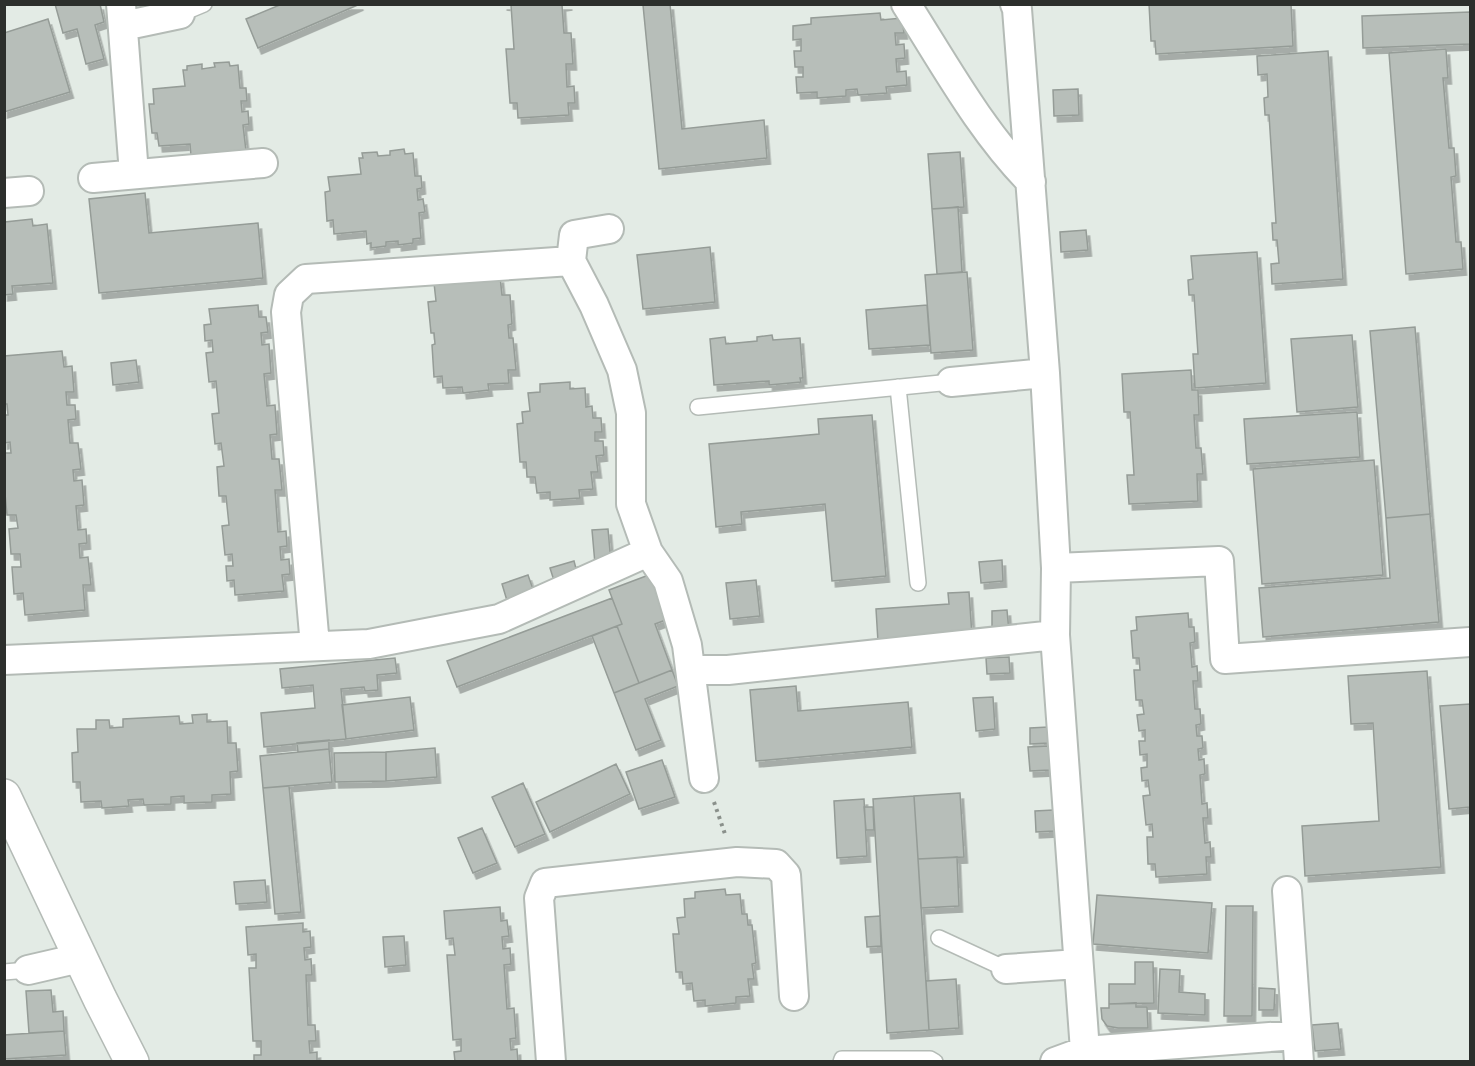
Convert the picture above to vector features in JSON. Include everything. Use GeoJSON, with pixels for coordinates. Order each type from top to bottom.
{"type":"FeatureCollection","features":[{"type":"Feature","properties":{"kind":"main road"},"geometry":{"type":"LineString","coordinates":[[4,796],[132,1062]]}},
{"type":"Feature","properties":{"kind":"street"},"geometry":{"type":"LineString","coordinates":[[906,4],[989,133],[1030,182]]}},
{"type":"Feature","properties":{"kind":"street"},"geometry":{"type":"LineString","coordinates":[[1015,4],[1046,374],[1056,568],[1055,635],[1085,1051]]}},
{"type":"Feature","properties":{"kind":"street"},"geometry":{"type":"LineString","coordinates":[[134,174],[122,15],[192,9]]}},
{"type":"Feature","properties":{"kind":"street"},"geometry":{"type":"LineString","coordinates":[[93,178],[262,163]]}},
{"type":"Feature","properties":{"kind":"street"},"geometry":{"type":"LineString","coordinates":[[609,229],[574,235],[571,261],[594,305],[622,370],[631,413],[631,504],[648,552],[668,581],[687,645],[708,788]]}},
{"type":"Feature","properties":{"kind":"street"},"geometry":{"type":"LineString","coordinates":[[315,646],[286,312],[289,294],[306,279],[571,261]]}},
{"type":"Feature","properties":{"kind":"street"},"geometry":{"type":"LineString","coordinates":[[951,382],[1046,374]]}},
{"type":"Feature","properties":{"kind":"street"},"geometry":{"type":"LineString","coordinates":[[4,660],[369,644],[499,619],[648,552]]}},
{"type":"Feature","properties":{"kind":"street"},"geometry":{"type":"LineString","coordinates":[[1056,568],[1219,561],[1225,659],[1470,642]]}},
{"type":"Feature","properties":{"kind":"street"},"geometry":{"type":"LineString","coordinates":[[691,670],[728,670],[1055,635]]}},
{"type":"Feature","properties":{"kind":"street"},"geometry":{"type":"LineString","coordinates":[[551,1062],[539,897],[545,883],[737,862],[776,864],[786,875],[794,996]]}},
{"type":"Feature","properties":{"kind":"street"},"geometry":{"type":"LineString","coordinates":[[1055,1062],[1085,1051],[1298,1048],[1287,891]]}},
{"type":"Feature","properties":{"kind":"street"},"geometry":{"type":"LineString","coordinates":[[16,971],[80,958]]}},
{"type":"Feature","properties":{"kind":"street"},"geometry":{"type":"LineString","coordinates":[[1006,969],[1078,964]]}},
{"type":"Feature","properties":{"kind":"lane"},"geometry":{"type":"LineString","coordinates":[[698,407],[951,382]]}},
{"type":"Feature","properties":{"kind":"lane"},"geometry":{"type":"LineString","coordinates":[[898,387],[918,583]]}},
{"type":"Feature","properties":{"kind":"lane"},"geometry":{"type":"LineString","coordinates":[[939,938],[1006,969]]}},
{"type":"Feature","properties":{"kind":"lane"},"geometry":{"type":"LineString","coordinates":[[841,1062],[842,1059],[930,1059],[935,1062]]}},
{"type":"Feature","properties":{"kind":"path"},"geometry":{"type":"LineString","coordinates":[[708,788],[728,841]]}},
{"type":"Feature","properties":{"kind":"building"},"geometry":{"type":"Polygon","coordinates":[[[55,4],[100,4],[104,22],[95,25],[104,59],[86,64],[77,29],[63,33],[55,4]]]}},
{"type":"Feature","properties":{"kind":"building"},"geometry":{"type":"Polygon","coordinates":[[[282,4],[360,4],[258,48],[246,19],[282,4]]]}},
{"type":"Feature","properties":{"kind":"building"},"geometry":{"type":"Polygon","coordinates":[[[503,4],[569,4],[562,5],[564,33],[571,33],[573,64],[566,64],[567,87],[574,86],[575,103],[568,103],[569,115],[518,118],[517,103],[510,103],[506,49],[514,49],[511,5],[503,4]]]}},
{"type":"Feature","properties":{"kind":"building"},"geometry":{"type":"Polygon","coordinates":[[[670,4],[682,129],[764,120],[767,158],[659,169],[643,5],[670,4]]]}},
{"type":"Feature","properties":{"kind":"building"},"geometry":{"type":"Polygon","coordinates":[[[1149,4],[1291,4],[1293,46],[1156,54],[1155,41],[1151,41],[1149,4]]]}},
{"type":"Feature","properties":{"kind":"building"},"geometry":{"type":"Polygon","coordinates":[[[1470,12],[1470,44],[1363,48],[1362,16],[1470,12]]]}},
{"type":"Feature","properties":{"kind":"building"},"geometry":{"type":"Polygon","coordinates":[[[880,13],[881,20],[902,18],[904,33],[895,33],[896,45],[904,44],[905,58],[896,59],[897,72],[906,71],[907,85],[886,87],[887,93],[858,95],[857,89],[846,90],[846,96],[817,98],[817,92],[797,93],[796,77],[803,77],[803,67],[795,67],[794,51],[801,51],[801,39],[793,40],[793,26],[811,24],[811,18],[880,13]]]}},
{"type":"Feature","properties":{"kind":"building"},"geometry":{"type":"Polygon","coordinates":[[[48,19],[70,92],[4,112],[4,33],[48,19]]]}},
{"type":"Feature","properties":{"kind":"building"},"geometry":{"type":"Polygon","coordinates":[[[1446,49],[1448,78],[1443,78],[1449,148],[1454,148],[1456,176],[1451,177],[1456,242],[1461,242],[1463,269],[1406,274],[1389,53],[1446,49]]]}},
{"type":"Feature","properties":{"kind":"building"},"geometry":{"type":"Polygon","coordinates":[[[1328,51],[1343,279],[1272,284],[1271,264],[1279,263],[1277,240],[1273,240],[1272,223],[1276,223],[1269,115],[1265,115],[1264,98],[1268,97],[1267,74],[1258,75],[1257,56],[1328,51]]]}},
{"type":"Feature","properties":{"kind":"building"},"geometry":{"type":"Polygon","coordinates":[[[229,62],[230,66],[238,65],[240,88],[246,88],[247,101],[241,101],[242,112],[248,111],[249,124],[243,125],[246,151],[191,156],[190,144],[159,146],[157,133],[152,133],[149,104],[154,104],[153,89],[185,86],[183,70],[187,70],[187,66],[202,64],[202,69],[215,67],[214,63],[229,62]]]}},
{"type":"Feature","properties":{"kind":"building"},"geometry":{"type":"Polygon","coordinates":[[[1078,89],[1079,115],[1054,116],[1053,90],[1078,89]]]}},
{"type":"Feature","properties":{"kind":"building"},"geometry":{"type":"Polygon","coordinates":[[[404,149],[405,154],[413,153],[415,176],[421,176],[422,188],[417,189],[418,200],[423,199],[425,212],[419,213],[421,238],[413,239],[413,243],[398,245],[398,241],[386,242],[386,246],[371,248],[371,243],[367,244],[366,231],[334,234],[333,220],[327,221],[325,192],[330,191],[328,177],[361,174],[359,158],[363,158],[362,153],[377,152],[378,156],[390,155],[390,151],[404,149]]]}},
{"type":"Feature","properties":{"kind":"building"},"geometry":{"type":"Polygon","coordinates":[[[960,152],[964,207],[932,209],[928,154],[960,152]]]}},
{"type":"Feature","properties":{"kind":"building"},"geometry":{"type":"Polygon","coordinates":[[[145,193],[149,233],[258,223],[263,278],[99,293],[89,199],[145,193]]]}},
{"type":"Feature","properties":{"kind":"building"},"geometry":{"type":"Polygon","coordinates":[[[958,207],[962,272],[937,274],[932,209],[958,207]]]}},
{"type":"Feature","properties":{"kind":"building"},"geometry":{"type":"Polygon","coordinates":[[[32,219],[33,226],[47,224],[53,283],[12,286],[13,294],[4,295],[5,222],[32,219]]]}},
{"type":"Feature","properties":{"kind":"building"},"geometry":{"type":"Polygon","coordinates":[[[1086,230],[1088,250],[1061,252],[1060,232],[1086,230]]]}},
{"type":"Feature","properties":{"kind":"building"},"geometry":{"type":"Polygon","coordinates":[[[710,247],[715,302],[643,309],[637,255],[710,247]]]}},
{"type":"Feature","properties":{"kind":"building"},"geometry":{"type":"Polygon","coordinates":[[[1257,252],[1266,383],[1195,388],[1193,354],[1198,354],[1194,295],[1189,295],[1188,280],[1193,279],[1191,256],[1257,252]]]}},
{"type":"Feature","properties":{"kind":"building"},"geometry":{"type":"Polygon","coordinates":[[[967,272],[973,350],[931,353],[925,275],[967,272]]]}},
{"type":"Feature","properties":{"kind":"building"},"geometry":{"type":"Polygon","coordinates":[[[500,277],[502,295],[510,295],[512,324],[508,325],[509,338],[513,338],[516,370],[508,370],[509,383],[488,384],[489,390],[463,393],[462,387],[443,388],[442,376],[434,377],[432,345],[435,344],[434,333],[431,333],[428,302],[436,301],[434,283],[500,277]]]}},
{"type":"Feature","properties":{"kind":"building"},"geometry":{"type":"Polygon","coordinates":[[[258,305],[259,317],[266,317],[268,332],[261,333],[262,345],[269,344],[271,373],[264,374],[267,406],[275,405],[277,434],[270,435],[272,459],[279,459],[282,490],[275,490],[278,532],[286,531],[287,546],[280,547],[281,560],[289,559],[290,574],[282,575],[284,591],[235,595],[234,580],[227,581],[226,566],[233,566],[232,554],[225,555],[222,526],[229,525],[226,496],[219,496],[217,467],[224,466],[221,443],[215,444],[212,414],[219,413],[216,381],[209,382],[206,353],[213,352],[212,340],[205,341],[204,325],[211,324],[209,309],[258,305]]]}},
{"type":"Feature","properties":{"kind":"building"},"geometry":{"type":"Polygon","coordinates":[[[927,305],[930,345],[869,349],[866,310],[927,305]]]}},
{"type":"Feature","properties":{"kind":"building"},"geometry":{"type":"Polygon","coordinates":[[[1415,327],[1430,514],[1386,518],[1370,331],[1415,327]]]}},
{"type":"Feature","properties":{"kind":"building"},"geometry":{"type":"Polygon","coordinates":[[[772,335],[773,340],[800,338],[803,378],[800,378],[801,382],[769,385],[769,381],[714,385],[710,339],[725,337],[726,344],[757,341],[757,337],[772,335]]]}},
{"type":"Feature","properties":{"kind":"building"},"geometry":{"type":"Polygon","coordinates":[[[1352,335],[1358,407],[1297,412],[1291,339],[1352,335]]]}},
{"type":"Feature","properties":{"kind":"building"},"geometry":{"type":"Polygon","coordinates":[[[62,351],[64,367],[72,366],[74,392],[66,392],[67,405],[75,405],[76,419],[68,420],[70,443],[78,443],[81,469],[73,470],[74,481],[82,480],[84,505],[76,506],[78,530],[86,529],[87,543],[79,544],[80,558],[88,557],[91,585],[83,585],[85,610],[25,615],[23,593],[14,594],[12,567],[21,567],[20,554],[11,554],[9,529],[18,528],[16,515],[7,515],[4,483],[4,453],[11,453],[10,442],[4,443],[4,415],[8,415],[7,404],[4,404],[4,356],[62,351]]]}},
{"type":"Feature","properties":{"kind":"building"},"geometry":{"type":"Polygon","coordinates":[[[136,360],[139,382],[113,385],[111,363],[136,360]]]}},
{"type":"Feature","properties":{"kind":"building"},"geometry":{"type":"Polygon","coordinates":[[[1191,370],[1192,390],[1198,390],[1199,415],[1194,415],[1196,448],[1201,448],[1203,474],[1197,474],[1198,501],[1129,504],[1127,475],[1134,475],[1130,412],[1124,412],[1122,374],[1191,370]]]}},
{"type":"Feature","properties":{"kind":"building"},"geometry":{"type":"Polygon","coordinates":[[[570,382],[570,389],[585,388],[586,407],[592,406],[593,418],[601,418],[602,432],[595,432],[595,441],[603,441],[604,455],[596,456],[598,472],[591,472],[593,489],[579,490],[580,498],[550,500],[550,492],[537,493],[535,477],[527,477],[526,462],[520,462],[517,424],[523,423],[522,412],[530,411],[528,393],[540,392],[540,384],[570,382]]]}},
{"type":"Feature","properties":{"kind":"building"},"geometry":{"type":"Polygon","coordinates":[[[1357,412],[1360,457],[1247,464],[1244,419],[1357,412]]]}},
{"type":"Feature","properties":{"kind":"building"},"geometry":{"type":"Polygon","coordinates":[[[872,415],[886,576],[832,581],[825,504],[741,512],[742,524],[716,527],[709,444],[819,434],[818,419],[872,415]]]}},
{"type":"Feature","properties":{"kind":"building"},"geometry":{"type":"Polygon","coordinates":[[[1374,460],[1383,575],[1262,584],[1253,469],[1374,460]]]}},
{"type":"Feature","properties":{"kind":"building"},"geometry":{"type":"Polygon","coordinates":[[[1430,514],[1439,622],[1263,637],[1259,588],[1390,578],[1386,518],[1430,514]]]}},
{"type":"Feature","properties":{"kind":"building"},"geometry":{"type":"Polygon","coordinates":[[[608,529],[611,563],[595,564],[592,530],[608,529]]]}},
{"type":"Feature","properties":{"kind":"building"},"geometry":{"type":"Polygon","coordinates":[[[1002,560],[1003,581],[981,583],[979,562],[1002,560]]]}},
{"type":"Feature","properties":{"kind":"building"},"geometry":{"type":"Polygon","coordinates":[[[574,561],[579,580],[556,587],[550,568],[574,561]]]}},
{"type":"Feature","properties":{"kind":"building"},"geometry":{"type":"Polygon","coordinates":[[[654,573],[671,618],[655,624],[672,670],[639,683],[617,626],[622,624],[609,590],[654,573]]]}},
{"type":"Feature","properties":{"kind":"building"},"geometry":{"type":"Polygon","coordinates":[[[528,575],[535,595],[508,604],[502,584],[528,575]]]}},
{"type":"Feature","properties":{"kind":"building"},"geometry":{"type":"Polygon","coordinates":[[[756,580],[760,616],[730,619],[726,583],[756,580]]]}},
{"type":"Feature","properties":{"kind":"building"},"geometry":{"type":"Polygon","coordinates":[[[969,592],[972,636],[878,642],[876,609],[949,604],[948,593],[969,592]]]}},
{"type":"Feature","properties":{"kind":"building"},"geometry":{"type":"Polygon","coordinates":[[[612,598],[622,624],[457,687],[447,661],[612,598]]]}},
{"type":"Feature","properties":{"kind":"building"},"geometry":{"type":"Polygon","coordinates":[[[1007,610],[1009,632],[992,632],[992,611],[1007,610]]]}},
{"type":"Feature","properties":{"kind":"building"},"geometry":{"type":"Polygon","coordinates":[[[1188,613],[1189,627],[1194,627],[1195,642],[1190,643],[1192,667],[1197,666],[1198,681],[1193,681],[1195,709],[1200,709],[1201,724],[1196,725],[1197,736],[1202,736],[1203,748],[1198,749],[1199,760],[1204,759],[1205,774],[1200,775],[1202,804],[1207,803],[1208,818],[1203,818],[1205,843],[1210,842],[1211,857],[1206,857],[1207,874],[1156,877],[1155,864],[1148,864],[1147,837],[1153,837],[1152,824],[1146,825],[1143,796],[1150,795],[1148,780],[1142,781],[1141,768],[1147,767],[1147,754],[1140,755],[1139,741],[1145,741],[1145,730],[1139,731],[1137,715],[1144,714],[1142,700],[1136,700],[1134,670],[1140,670],[1139,658],[1133,658],[1131,631],[1137,630],[1136,617],[1188,613]]]}},
{"type":"Feature","properties":{"kind":"building"},"geometry":{"type":"Polygon","coordinates":[[[617,626],[639,683],[614,693],[592,636],[617,626]]]}},
{"type":"Feature","properties":{"kind":"building"},"geometry":{"type":"Polygon","coordinates":[[[1009,657],[1010,673],[987,674],[986,658],[1009,657]]]}},
{"type":"Feature","properties":{"kind":"building"},"geometry":{"type":"Polygon","coordinates":[[[395,658],[397,673],[377,675],[378,690],[365,691],[364,687],[341,689],[346,739],[264,747],[261,713],[315,708],[313,685],[282,688],[280,669],[395,658]]]}},
{"type":"Feature","properties":{"kind":"building"},"geometry":{"type":"Polygon","coordinates":[[[672,670],[678,686],[645,699],[661,740],[636,750],[614,693],[672,670]]]}},
{"type":"Feature","properties":{"kind":"building"},"geometry":{"type":"Polygon","coordinates":[[[1427,671],[1441,867],[1305,876],[1302,826],[1379,821],[1373,723],[1351,724],[1348,676],[1427,671]]]}},
{"type":"Feature","properties":{"kind":"building"},"geometry":{"type":"Polygon","coordinates":[[[796,686],[798,711],[908,702],[912,747],[756,761],[750,690],[796,686]]]}},
{"type":"Feature","properties":{"kind":"building"},"geometry":{"type":"Polygon","coordinates":[[[410,697],[414,730],[346,739],[342,705],[410,697]]]}},
{"type":"Feature","properties":{"kind":"building"},"geometry":{"type":"Polygon","coordinates":[[[993,697],[995,729],[976,731],[973,698],[993,697]]]}},
{"type":"Feature","properties":{"kind":"building"},"geometry":{"type":"Polygon","coordinates":[[[1470,704],[1470,807],[1449,809],[1440,706],[1470,704]]]}},
{"type":"Feature","properties":{"kind":"building"},"geometry":{"type":"Polygon","coordinates":[[[207,714],[207,722],[227,721],[228,743],[236,743],[238,771],[230,772],[231,794],[212,795],[212,802],[184,803],[184,796],[171,797],[171,804],[144,805],[143,799],[128,800],[129,806],[102,808],[101,801],[81,802],[80,782],[73,782],[72,753],[78,752],[77,729],[96,729],[96,720],[109,720],[110,728],[123,727],[123,719],[179,716],[180,724],[193,723],[192,715],[207,714]]]}},
{"type":"Feature","properties":{"kind":"building"},"geometry":{"type":"Polygon","coordinates":[[[1048,727],[1049,743],[1030,744],[1030,728],[1048,727]]]}},
{"type":"Feature","properties":{"kind":"building"},"geometry":{"type":"Polygon","coordinates":[[[329,740],[329,749],[298,752],[297,743],[329,740]]]}},
{"type":"Feature","properties":{"kind":"building"},"geometry":{"type":"Polygon","coordinates":[[[1049,746],[1050,770],[1030,771],[1028,747],[1049,746]]]}},
{"type":"Feature","properties":{"kind":"building"},"geometry":{"type":"Polygon","coordinates":[[[435,748],[437,777],[386,781],[386,752],[435,748]]]}},
{"type":"Feature","properties":{"kind":"building"},"geometry":{"type":"Polygon","coordinates":[[[329,749],[332,782],[263,788],[260,756],[329,749]]]}},
{"type":"Feature","properties":{"kind":"building"},"geometry":{"type":"Polygon","coordinates":[[[386,752],[386,781],[335,782],[334,753],[386,752]]]}},
{"type":"Feature","properties":{"kind":"building"},"geometry":{"type":"Polygon","coordinates":[[[662,760],[675,797],[639,809],[626,772],[662,760]]]}},
{"type":"Feature","properties":{"kind":"building"},"geometry":{"type":"Polygon","coordinates":[[[616,764],[630,794],[550,832],[536,802],[616,764]]]}},
{"type":"Feature","properties":{"kind":"building"},"geometry":{"type":"Polygon","coordinates":[[[523,783],[545,834],[515,847],[492,797],[523,783]]]}},
{"type":"Feature","properties":{"kind":"building"},"geometry":{"type":"Polygon","coordinates":[[[289,786],[301,912],[275,914],[263,788],[289,786]]]}},
{"type":"Feature","properties":{"kind":"building"},"geometry":{"type":"Polygon","coordinates":[[[960,793],[964,857],[918,859],[914,796],[960,793]]]}},
{"type":"Feature","properties":{"kind":"building"},"geometry":{"type":"Polygon","coordinates":[[[914,796],[929,1030],[887,1033],[873,799],[914,796]]]}},
{"type":"Feature","properties":{"kind":"building"},"geometry":{"type":"Polygon","coordinates":[[[864,799],[867,856],[837,858],[834,801],[864,799]]]}},
{"type":"Feature","properties":{"kind":"building"},"geometry":{"type":"Polygon","coordinates":[[[864,807],[873,807],[874,830],[866,830],[864,807]]]}},
{"type":"Feature","properties":{"kind":"building"},"geometry":{"type":"Polygon","coordinates":[[[1053,810],[1054,831],[1036,832],[1035,811],[1053,810]]]}},
{"type":"Feature","properties":{"kind":"building"},"geometry":{"type":"Polygon","coordinates":[[[482,828],[497,863],[473,873],[458,838],[482,828]]]}},
{"type":"Feature","properties":{"kind":"building"},"geometry":{"type":"Polygon","coordinates":[[[957,857],[959,906],[921,908],[918,859],[957,857]]]}},
{"type":"Feature","properties":{"kind":"building"},"geometry":{"type":"Polygon","coordinates":[[[265,880],[267,902],[236,904],[234,882],[265,880]]]}},
{"type":"Feature","properties":{"kind":"building"},"geometry":{"type":"Polygon","coordinates":[[[725,889],[726,895],[740,894],[742,914],[747,914],[748,925],[752,925],[756,963],[752,964],[754,979],[748,979],[750,996],[736,997],[736,1003],[705,1006],[705,1000],[694,1001],[692,983],[683,984],[682,972],[676,972],[673,934],[679,934],[677,918],[685,917],[684,899],[695,898],[695,892],[725,889]]]}},
{"type":"Feature","properties":{"kind":"building"},"geometry":{"type":"Polygon","coordinates":[[[1097,895],[1212,903],[1208,953],[1093,944],[1097,895]]]}},
{"type":"Feature","properties":{"kind":"building"},"geometry":{"type":"Polygon","coordinates":[[[1226,906],[1253,906],[1252,1016],[1224,1016],[1226,906]]]}},
{"type":"Feature","properties":{"kind":"building"},"geometry":{"type":"Polygon","coordinates":[[[500,907],[501,921],[507,920],[509,936],[502,937],[503,949],[510,948],[511,964],[504,965],[507,1009],[514,1008],[516,1038],[510,1039],[511,1050],[517,1049],[518,1062],[455,1062],[454,1052],[461,1051],[461,1039],[453,1040],[447,955],[455,955],[453,938],[446,939],[444,911],[500,907]]]}},
{"type":"Feature","properties":{"kind":"building"},"geometry":{"type":"Polygon","coordinates":[[[880,916],[881,946],[867,947],[865,917],[880,916]]]}},
{"type":"Feature","properties":{"kind":"building"},"geometry":{"type":"Polygon","coordinates":[[[303,923],[303,932],[310,931],[311,947],[304,948],[305,960],[311,959],[312,975],[306,975],[308,1025],[315,1025],[316,1041],[309,1041],[310,1053],[317,1052],[317,1062],[254,1062],[254,1055],[261,1055],[261,1041],[253,1041],[249,968],[256,968],[256,954],[248,955],[246,927],[303,923]]]}},
{"type":"Feature","properties":{"kind":"building"},"geometry":{"type":"Polygon","coordinates":[[[404,936],[406,965],[385,967],[383,937],[404,936]]]}},
{"type":"Feature","properties":{"kind":"building"},"geometry":{"type":"Polygon","coordinates":[[[1135,962],[1153,962],[1154,1003],[1109,1004],[1109,984],[1135,984],[1135,962]]]}},
{"type":"Feature","properties":{"kind":"building"},"geometry":{"type":"Polygon","coordinates":[[[1160,969],[1180,970],[1179,992],[1205,994],[1205,1015],[1158,1013],[1160,969]]]}},
{"type":"Feature","properties":{"kind":"building"},"geometry":{"type":"Polygon","coordinates":[[[956,979],[959,1028],[929,1030],[926,981],[956,979]]]}},
{"type":"Feature","properties":{"kind":"building"},"geometry":{"type":"Polygon","coordinates":[[[1259,988],[1275,989],[1274,1010],[1259,1010],[1259,988]]]}},
{"type":"Feature","properties":{"kind":"building"},"geometry":{"type":"Polygon","coordinates":[[[51,990],[53,1012],[63,1011],[64,1031],[29,1033],[26,991],[51,990]]]}},
{"type":"Feature","properties":{"kind":"building"},"geometry":{"type":"Polygon","coordinates":[[[1136,1003],[1136,1007],[1147,1007],[1148,1028],[1107,1026],[1102,1019],[1101,1008],[1109,1008],[1109,1004],[1136,1003]]]}},
{"type":"Feature","properties":{"kind":"building"},"geometry":{"type":"Polygon","coordinates":[[[1338,1023],[1341,1049],[1315,1051],[1312,1025],[1338,1023]]]}},
{"type":"Feature","properties":{"kind":"building"},"geometry":{"type":"Polygon","coordinates":[[[64,1031],[66,1055],[4,1059],[4,1035],[64,1031]]]}}]}
